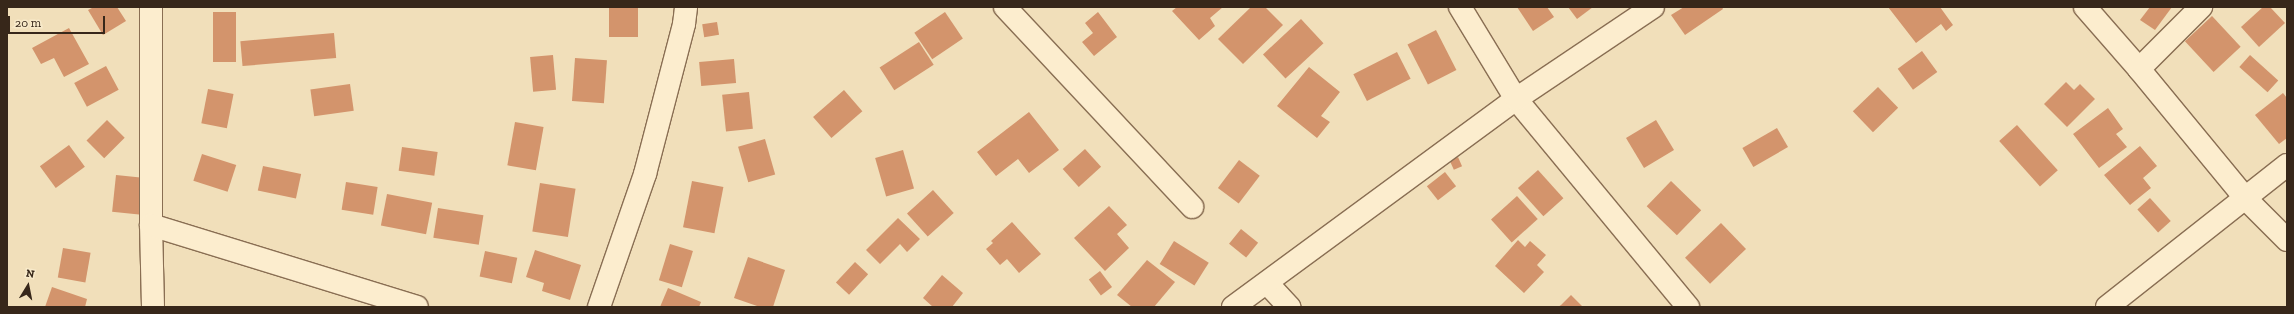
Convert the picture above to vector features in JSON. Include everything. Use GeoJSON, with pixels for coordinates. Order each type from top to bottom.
{"type":"FeatureCollection","features":[{"type":"Feature","properties":{"kind":"street"},"geometry":{"type":"LineString","coordinates":[[151,7],[151,225],[153,307]]}},
{"type":"Feature","properties":{"kind":"street"},"geometry":{"type":"LineString","coordinates":[[599,307],[645,174],[684,24],[686,7]]}},
{"type":"Feature","properties":{"kind":"street"},"geometry":{"type":"LineString","coordinates":[[1005,7],[1192,207]]}},
{"type":"Feature","properties":{"kind":"street"},"geometry":{"type":"LineString","coordinates":[[1460,7],[1516,99],[1682,305]]}},
{"type":"Feature","properties":{"kind":"street"},"geometry":{"type":"LineString","coordinates":[[1232,307],[1267,283],[1516,99],[1653,7]]}},
{"type":"Feature","properties":{"kind":"street"},"geometry":{"type":"LineString","coordinates":[[2085,7],[2139,69],[2246,198],[2287,240]]}},
{"type":"Feature","properties":{"kind":"street"},"geometry":{"type":"LineString","coordinates":[[2139,69],[2201,7]]}},
{"type":"Feature","properties":{"kind":"street"},"geometry":{"type":"LineString","coordinates":[[2107,307],[2287,165]]}},
{"type":"Feature","properties":{"kind":"street"},"geometry":{"type":"LineString","coordinates":[[151,225],[417,307]]}},
{"type":"Feature","properties":{"kind":"street"},"geometry":{"type":"LineString","coordinates":[[1267,283],[1289,307]]}},
{"type":"Feature","properties":{"kind":"building"},"geometry":{"type":"Polygon","coordinates":[[[94,7],[117,7],[126,21],[103,35],[88,10],[94,7]]]}},
{"type":"Feature","properties":{"kind":"building"},"geometry":{"type":"Polygon","coordinates":[[[609,7],[638,7],[638,37],[609,37],[609,7]]]}},
{"type":"Feature","properties":{"kind":"building"},"geometry":{"type":"Polygon","coordinates":[[[1177,7],[1223,7],[1210,18],[1215,26],[1199,40],[1172,11],[1177,7]]]}},
{"type":"Feature","properties":{"kind":"building"},"geometry":{"type":"Polygon","coordinates":[[[1251,7],[1265,7],[1283,25],[1243,64],[1218,39],[1251,7]]]}},
{"type":"Feature","properties":{"kind":"building"},"geometry":{"type":"Polygon","coordinates":[[[1517,7],[1547,7],[1554,17],[1533,31],[1517,7]]]}},
{"type":"Feature","properties":{"kind":"building"},"geometry":{"type":"Polygon","coordinates":[[[1568,7],[1593,7],[1577,19],[1568,7]]]}},
{"type":"Feature","properties":{"kind":"building"},"geometry":{"type":"Polygon","coordinates":[[[1684,7],[1722,7],[1723,9],[1685,35],[1671,15],[1684,7]]]}},
{"type":"Feature","properties":{"kind":"building"},"geometry":{"type":"Polygon","coordinates":[[[1888,7],[1940,7],[1953,25],[1946,31],[1941,24],[1916,43],[1888,7]]]}},
{"type":"Feature","properties":{"kind":"building"},"geometry":{"type":"Polygon","coordinates":[[[2150,7],[2172,7],[2155,30],[2140,20],[2150,7]]]}},
{"type":"Feature","properties":{"kind":"building"},"geometry":{"type":"Polygon","coordinates":[[[2263,7],[2270,7],[2285,23],[2259,47],[2241,27],[2263,7]]]}},
{"type":"Feature","properties":{"kind":"building"},"geometry":{"type":"Polygon","coordinates":[[[213,12],[236,12],[236,62],[213,62],[213,12]]]}},
{"type":"Feature","properties":{"kind":"building"},"geometry":{"type":"Polygon","coordinates":[[[945,12],[963,39],[932,59],[914,33],[945,12]]]}},
{"type":"Feature","properties":{"kind":"building"},"geometry":{"type":"Polygon","coordinates":[[[1098,12],[1117,37],[1094,56],[1082,42],[1093,33],[1085,23],[1098,12]]]}},
{"type":"Feature","properties":{"kind":"building"},"geometry":{"type":"Polygon","coordinates":[[[2212,16],[2241,47],[2214,72],[2185,41],[2212,16]]]}},
{"type":"Feature","properties":{"kind":"building"},"geometry":{"type":"Polygon","coordinates":[[[1301,19],[1324,43],[1285,79],[1263,54],[1301,19]]]}},
{"type":"Feature","properties":{"kind":"building"},"geometry":{"type":"Polygon","coordinates":[[[717,22],[719,35],[704,37],[702,24],[717,22]]]}},
{"type":"Feature","properties":{"kind":"building"},"geometry":{"type":"Polygon","coordinates":[[[69,28],[89,64],[64,77],[54,58],[41,64],[32,48],[69,28]]]}},
{"type":"Feature","properties":{"kind":"building"},"geometry":{"type":"Polygon","coordinates":[[[1436,30],[1456,70],[1428,85],[1407,45],[1436,30]]]}},
{"type":"Feature","properties":{"kind":"building"},"geometry":{"type":"Polygon","coordinates":[[[334,33],[336,58],[243,66],[240,41],[334,33]]]}},
{"type":"Feature","properties":{"kind":"building"},"geometry":{"type":"Polygon","coordinates":[[[919,42],[934,65],[894,90],[880,68],[919,42]]]}},
{"type":"Feature","properties":{"kind":"building"},"geometry":{"type":"Polygon","coordinates":[[[1922,51],[1937,72],[1913,90],[1898,69],[1922,51]]]}},
{"type":"Feature","properties":{"kind":"building"},"geometry":{"type":"Polygon","coordinates":[[[1397,52],[1411,79],[1367,101],[1353,74],[1397,52]]]}},
{"type":"Feature","properties":{"kind":"building"},"geometry":{"type":"Polygon","coordinates":[[[553,55],[556,90],[533,92],[530,57],[553,55]]]}},
{"type":"Feature","properties":{"kind":"building"},"geometry":{"type":"Polygon","coordinates":[[[2250,55],[2278,80],[2268,92],[2239,67],[2250,55]]]}},
{"type":"Feature","properties":{"kind":"building"},"geometry":{"type":"Polygon","coordinates":[[[575,58],[607,60],[604,103],[572,101],[575,58]]]}},
{"type":"Feature","properties":{"kind":"building"},"geometry":{"type":"Polygon","coordinates":[[[734,59],[736,83],[701,86],[699,62],[734,59]]]}},
{"type":"Feature","properties":{"kind":"building"},"geometry":{"type":"Polygon","coordinates":[[[106,66],[119,90],[87,107],[74,83],[106,66]]]}},
{"type":"Feature","properties":{"kind":"building"},"geometry":{"type":"Polygon","coordinates":[[[1309,67],[1340,92],[1321,116],[1330,122],[1317,138],[1277,106],[1309,67]]]}},
{"type":"Feature","properties":{"kind":"building"},"geometry":{"type":"Polygon","coordinates":[[[2066,82],[2074,90],[2080,84],[2095,99],[2067,127],[2044,104],[2066,82]]]}},
{"type":"Feature","properties":{"kind":"building"},"geometry":{"type":"Polygon","coordinates":[[[350,84],[354,111],[314,116],[310,90],[350,84]]]}},
{"type":"Feature","properties":{"kind":"building"},"geometry":{"type":"Polygon","coordinates":[[[1878,87],[1898,108],[1873,132],[1853,111],[1878,87]]]}},
{"type":"Feature","properties":{"kind":"building"},"geometry":{"type":"Polygon","coordinates":[[[208,89],[234,94],[227,128],[201,123],[208,89]]]}},
{"type":"Feature","properties":{"kind":"building"},"geometry":{"type":"Polygon","coordinates":[[[844,90],[862,111],[831,138],[813,117],[844,90]]]}},
{"type":"Feature","properties":{"kind":"building"},"geometry":{"type":"Polygon","coordinates":[[[749,92],[753,129],[726,132],[722,95],[749,92]]]}},
{"type":"Feature","properties":{"kind":"building"},"geometry":{"type":"Polygon","coordinates":[[[2283,93],[2287,98],[2287,138],[2279,144],[2255,115],[2283,93]]]}},
{"type":"Feature","properties":{"kind":"building"},"geometry":{"type":"Polygon","coordinates":[[[2108,108],[2123,129],[2116,134],[2127,147],[2099,168],[2073,134],[2108,108]]]}},
{"type":"Feature","properties":{"kind":"building"},"geometry":{"type":"Polygon","coordinates":[[[1029,112],[1059,150],[1029,173],[1018,159],[996,176],[977,152],[1029,112]]]}},
{"type":"Feature","properties":{"kind":"building"},"geometry":{"type":"Polygon","coordinates":[[[107,120],[125,138],[104,158],[86,141],[107,120]]]}},
{"type":"Feature","properties":{"kind":"building"},"geometry":{"type":"Polygon","coordinates":[[[1656,120],[1674,150],[1644,168],[1626,138],[1656,120]]]}},
{"type":"Feature","properties":{"kind":"building"},"geometry":{"type":"Polygon","coordinates":[[[515,122],[544,127],[536,170],[507,165],[515,122]]]}},
{"type":"Feature","properties":{"kind":"building"},"geometry":{"type":"Polygon","coordinates":[[[2017,125],[2058,170],[2040,186],[1999,141],[2017,125]]]}},
{"type":"Feature","properties":{"kind":"building"},"geometry":{"type":"Polygon","coordinates":[[[1777,128],[1788,147],[1753,167],[1742,148],[1777,128]]]}},
{"type":"Feature","properties":{"kind":"building"},"geometry":{"type":"Polygon","coordinates":[[[765,139],[775,175],[748,182],[738,147],[765,139]]]}},
{"type":"Feature","properties":{"kind":"building"},"geometry":{"type":"Polygon","coordinates":[[[69,145],[85,167],[56,188],[40,166],[69,145]]]}},
{"type":"Feature","properties":{"kind":"building"},"geometry":{"type":"Polygon","coordinates":[[[2140,146],[2157,166],[2143,178],[2151,188],[2130,205],[2104,175],[2140,146]]]}},
{"type":"Feature","properties":{"kind":"building"},"geometry":{"type":"Polygon","coordinates":[[[402,147],[438,152],[434,176],[399,171],[402,147]]]}},
{"type":"Feature","properties":{"kind":"building"},"geometry":{"type":"Polygon","coordinates":[[[1085,149],[1101,167],[1079,187],[1063,169],[1085,149]]]}},
{"type":"Feature","properties":{"kind":"building"},"geometry":{"type":"Polygon","coordinates":[[[903,150],[914,188],[886,196],[875,158],[903,150]]]}},
{"type":"Feature","properties":{"kind":"building"},"geometry":{"type":"Polygon","coordinates":[[[202,154],[236,165],[228,192],[193,181],[202,154]]]}},
{"type":"Feature","properties":{"kind":"building"},"geometry":{"type":"Polygon","coordinates":[[[1458,157],[1462,166],[1454,170],[1450,161],[1458,157]]]}},
{"type":"Feature","properties":{"kind":"building"},"geometry":{"type":"Polygon","coordinates":[[[1239,160],[1260,176],[1239,204],[1218,188],[1239,160]]]}},
{"type":"Feature","properties":{"kind":"building"},"geometry":{"type":"Polygon","coordinates":[[[263,166],[301,174],[296,199],[258,190],[263,166]]]}},
{"type":"Feature","properties":{"kind":"building"},"geometry":{"type":"Polygon","coordinates":[[[1538,170],[1563,198],[1543,216],[1518,188],[1538,170]]]}},
{"type":"Feature","properties":{"kind":"building"},"geometry":{"type":"Polygon","coordinates":[[[1445,172],[1456,186],[1438,200],[1427,186],[1445,172]]]}},
{"type":"Feature","properties":{"kind":"building"},"geometry":{"type":"Polygon","coordinates":[[[116,175],[143,178],[139,215],[112,212],[116,175]]]}},
{"type":"Feature","properties":{"kind":"building"},"geometry":{"type":"Polygon","coordinates":[[[692,181],[723,187],[714,233],[683,227],[692,181]]]}},
{"type":"Feature","properties":{"kind":"building"},"geometry":{"type":"Polygon","coordinates":[[[1671,181],[1701,210],[1677,235],[1647,206],[1671,181]]]}},
{"type":"Feature","properties":{"kind":"building"},"geometry":{"type":"Polygon","coordinates":[[[346,182],[378,187],[373,215],[342,210],[346,182]]]}},
{"type":"Feature","properties":{"kind":"building"},"geometry":{"type":"Polygon","coordinates":[[[540,183],[576,189],[568,237],[532,231],[540,183]]]}},
{"type":"Feature","properties":{"kind":"building"},"geometry":{"type":"Polygon","coordinates":[[[933,190],[954,213],[928,236],[907,213],[933,190]]]}},
{"type":"Feature","properties":{"kind":"building"},"geometry":{"type":"Polygon","coordinates":[[[387,194],[432,203],[426,234],[381,225],[387,194]]]}},
{"type":"Feature","properties":{"kind":"building"},"geometry":{"type":"Polygon","coordinates":[[[1517,196],[1538,219],[1512,242],[1491,219],[1517,196]]]}},
{"type":"Feature","properties":{"kind":"building"},"geometry":{"type":"Polygon","coordinates":[[[2150,198],[2171,221],[2158,232],[2137,209],[2150,198]]]}},
{"type":"Feature","properties":{"kind":"building"},"geometry":{"type":"Polygon","coordinates":[[[1109,206],[1127,225],[1117,234],[1129,248],[1105,271],[1074,238],[1109,206]]]}},
{"type":"Feature","properties":{"kind":"building"},"geometry":{"type":"Polygon","coordinates":[[[438,208],[483,215],[479,245],[433,238],[438,208]]]}},
{"type":"Feature","properties":{"kind":"building"},"geometry":{"type":"Polygon","coordinates":[[[898,218],[920,239],[907,252],[900,244],[880,264],[866,250],[898,218]]]}},
{"type":"Feature","properties":{"kind":"building"},"geometry":{"type":"Polygon","coordinates":[[[1012,222],[1041,254],[1019,273],[1007,259],[1000,265],[986,249],[993,243],[991,241],[1012,222]]]}},
{"type":"Feature","properties":{"kind":"building"},"geometry":{"type":"Polygon","coordinates":[[[1721,223],[1746,249],[1710,284],[1685,258],[1721,223]]]}},
{"type":"Feature","properties":{"kind":"building"},"geometry":{"type":"Polygon","coordinates":[[[1241,229],[1258,243],[1246,258],[1229,244],[1241,229]]]}},
{"type":"Feature","properties":{"kind":"building"},"geometry":{"type":"Polygon","coordinates":[[[1518,240],[1525,247],[1530,241],[1546,255],[1537,265],[1544,272],[1524,293],[1495,266],[1518,240]]]}},
{"type":"Feature","properties":{"kind":"building"},"geometry":{"type":"Polygon","coordinates":[[[1174,241],[1209,263],[1194,286],[1160,264],[1174,241]]]}},
{"type":"Feature","properties":{"kind":"building"},"geometry":{"type":"Polygon","coordinates":[[[670,244],[693,251],[682,287],[659,280],[670,244]]]}},
{"type":"Feature","properties":{"kind":"building"},"geometry":{"type":"Polygon","coordinates":[[[63,248],[91,253],[85,282],[58,278],[63,248]]]}},
{"type":"Feature","properties":{"kind":"building"},"geometry":{"type":"Polygon","coordinates":[[[535,250],[581,265],[570,300],[542,291],[544,283],[526,277],[535,250]]]}},
{"type":"Feature","properties":{"kind":"building"},"geometry":{"type":"Polygon","coordinates":[[[485,251],[517,258],[512,283],[480,276],[485,251]]]}},
{"type":"Feature","properties":{"kind":"building"},"geometry":{"type":"Polygon","coordinates":[[[748,257],[785,270],[773,307],[760,307],[734,298],[748,257]]]}},
{"type":"Feature","properties":{"kind":"building"},"geometry":{"type":"Polygon","coordinates":[[[1147,260],[1175,282],[1154,307],[1132,307],[1117,295],[1147,260]]]}},
{"type":"Feature","properties":{"kind":"building"},"geometry":{"type":"Polygon","coordinates":[[[855,262],[868,274],[849,295],[836,282],[855,262]]]}},
{"type":"Feature","properties":{"kind":"building"},"geometry":{"type":"Polygon","coordinates":[[[1100,271],[1112,287],[1101,295],[1089,279],[1100,271]]]}},
{"type":"Feature","properties":{"kind":"building"},"geometry":{"type":"Polygon","coordinates":[[[942,275],[963,293],[952,307],[933,307],[923,298],[942,275]]]}},
{"type":"Feature","properties":{"kind":"building"},"geometry":{"type":"Polygon","coordinates":[[[52,287],[87,299],[85,307],[45,307],[52,287]]]}},
{"type":"Feature","properties":{"kind":"building"},"geometry":{"type":"Polygon","coordinates":[[[668,288],[701,302],[699,307],[660,307],[668,288]]]}},
{"type":"Feature","properties":{"kind":"building"},"geometry":{"type":"Polygon","coordinates":[[[1571,295],[1583,307],[1558,307],[1561,305],[1571,295]]]}}]}
